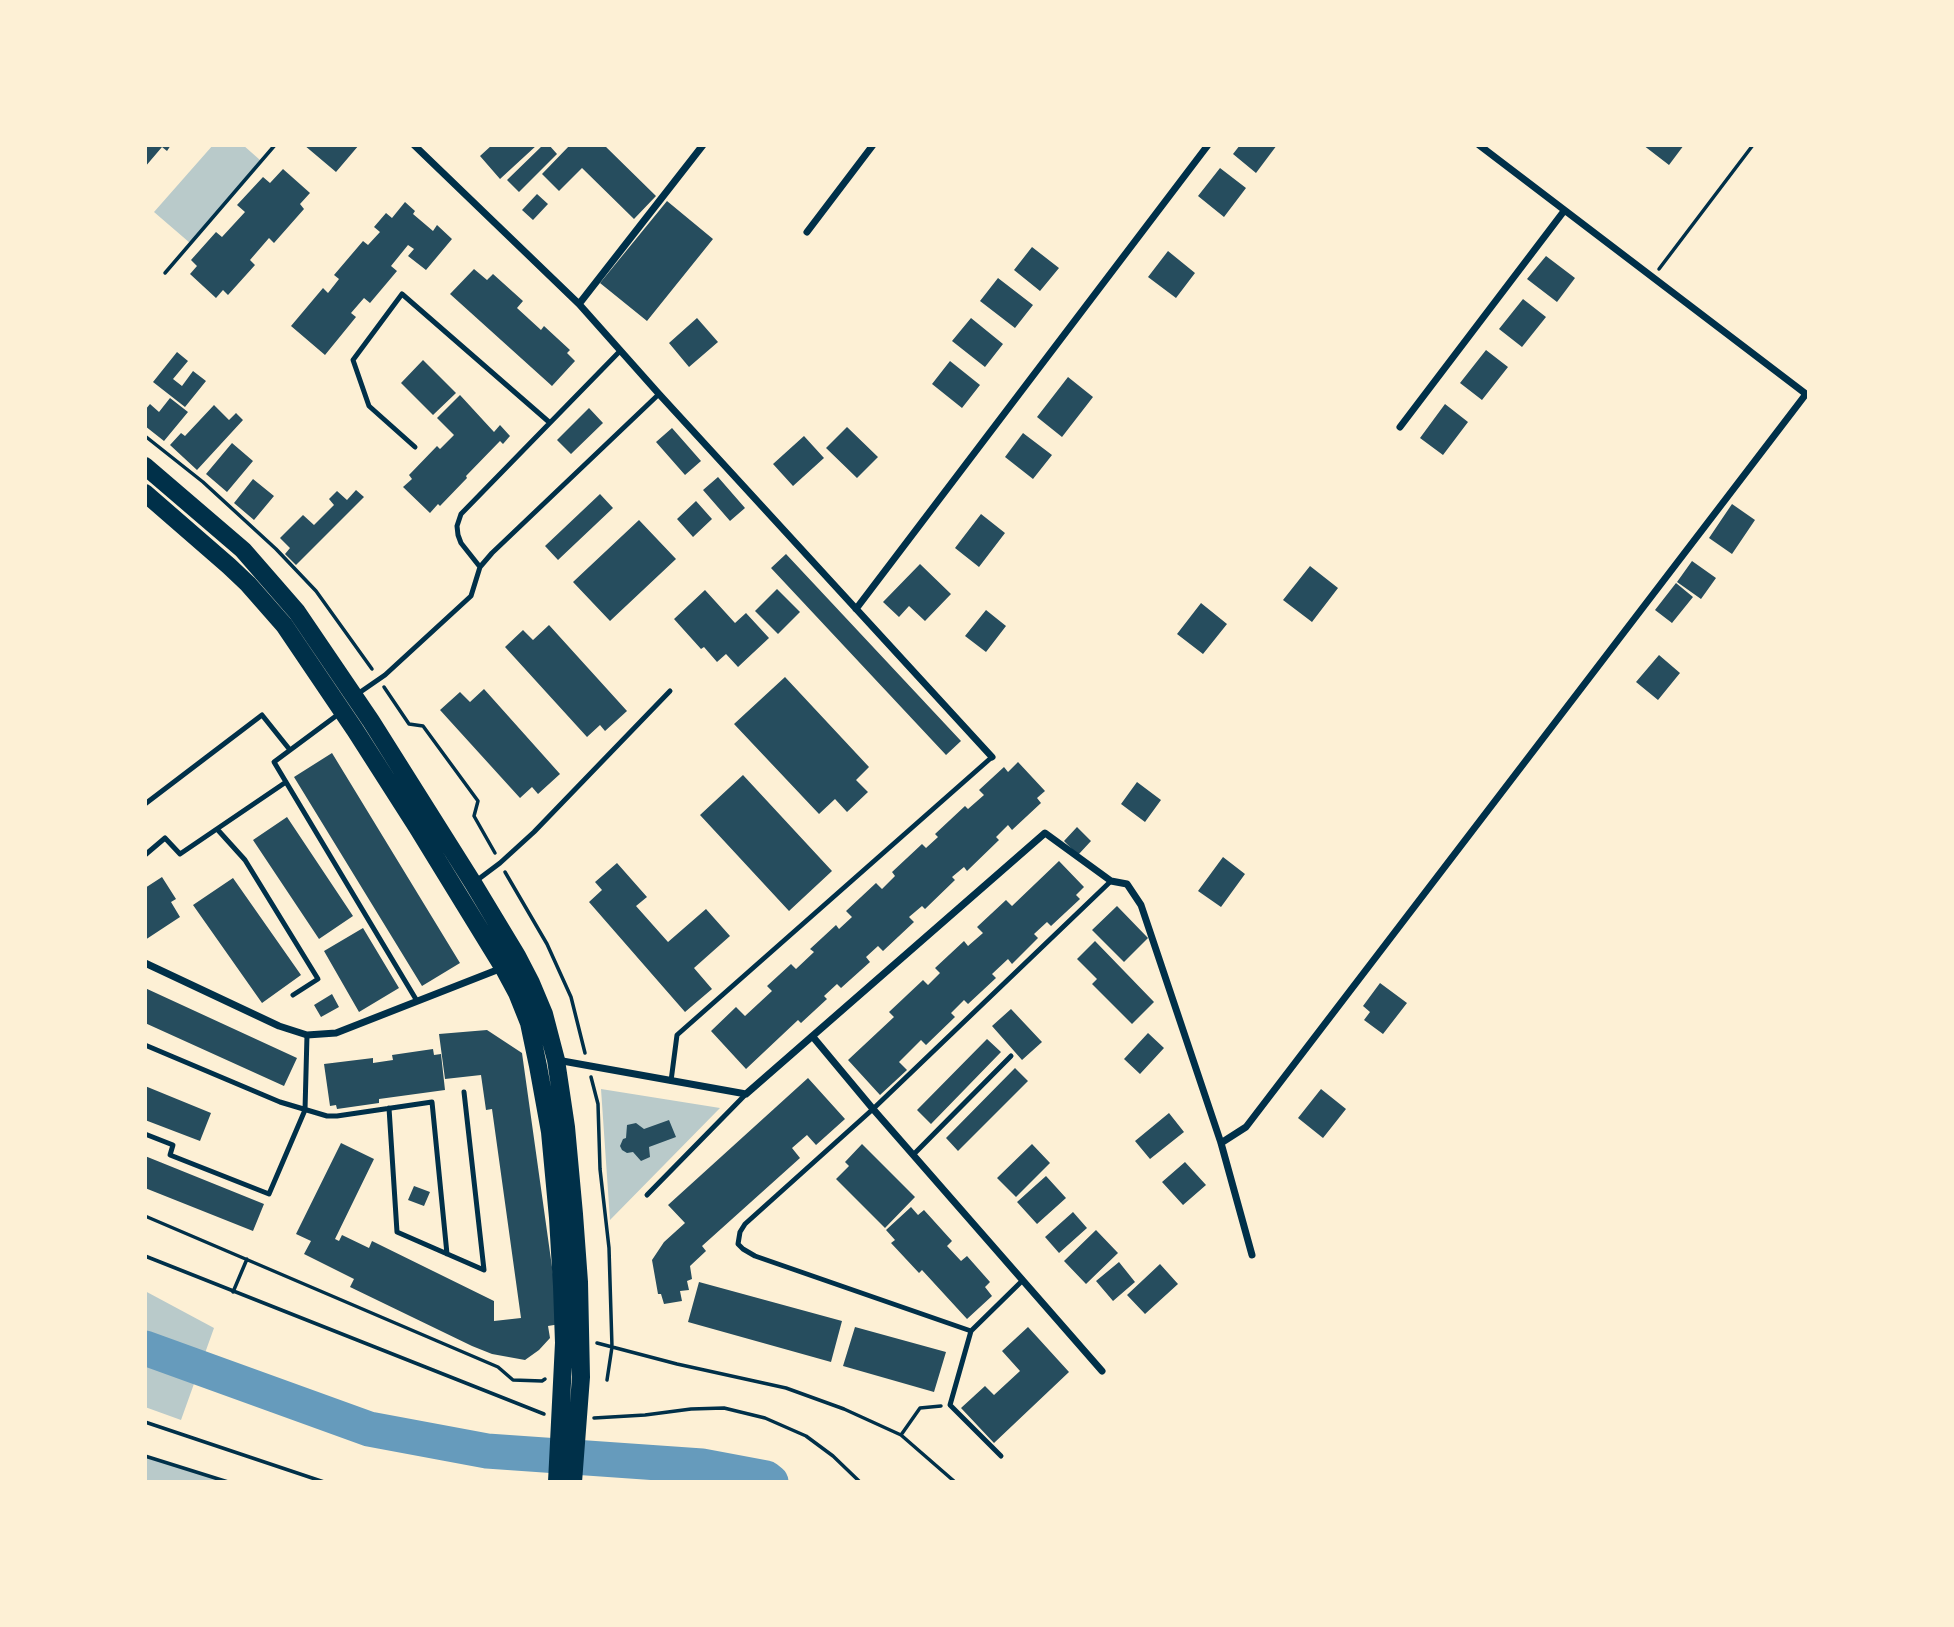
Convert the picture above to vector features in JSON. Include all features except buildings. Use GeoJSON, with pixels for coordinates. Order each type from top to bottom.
{"type":"FeatureCollection","features":[{"type":"Feature","properties":{"kind":"main road"},"geometry":{"type":"LineString","coordinates":[[145,466],[243,550],[297,612],[474,883],[517,956],[544,1014],[556,1060],[566,1127],[579,1282],[565,1377],[556,1482]]}},
{"type":"Feature","properties":{"kind":"main road"},"geometry":{"type":"LineString","coordinates":[[145,494],[248,584],[284,625],[417,827],[503,967],[529,1023],[550,1132],[573,1482]]}},
{"type":"Feature","properties":{"kind":"street"},"geometry":{"type":"LineString","coordinates":[[414,145],[579,304],[992,757]]}},
{"type":"Feature","properties":{"kind":"street"},"geometry":{"type":"LineString","coordinates":[[579,304],[703,145]]}},
{"type":"Feature","properties":{"kind":"street"},"geometry":{"type":"LineString","coordinates":[[807,232],[873,145]]}},
{"type":"Feature","properties":{"kind":"street"},"geometry":{"type":"LineString","coordinates":[[856,609],[1208,145]]}},
{"type":"Feature","properties":{"kind":"street"},"geometry":{"type":"LineString","coordinates":[[1221,1143],[1246,1127],[1806,394],[1479,145]]}},
{"type":"Feature","properties":{"kind":"street"},"geometry":{"type":"LineString","coordinates":[[1400,427],[1564,211]]}},
{"type":"Feature","properties":{"kind":"street"},"geometry":{"type":"LineString","coordinates":[[556,1060],[747,1094],[1045,833],[1111,881],[1127,884],[1141,905],[1221,1143],[1251,1255]]}},
{"type":"Feature","properties":{"kind":"street"},"geometry":{"type":"LineString","coordinates":[[145,963],[279,1026],[307,1035],[336,1033],[503,967]]}},
{"type":"Feature","properties":{"kind":"street"},"geometry":{"type":"LineString","coordinates":[[813,1037],[1102,1371]]}},
{"type":"Feature","properties":{"kind":"lane"},"geometry":{"type":"LineString","coordinates":[[415,447],[369,406],[353,360],[402,294],[549,422]]}},
{"type":"Feature","properties":{"kind":"lane"},"geometry":{"type":"LineString","coordinates":[[480,568],[458,535],[457,526],[461,514],[620,351]]}},
{"type":"Feature","properties":{"kind":"lane"},"geometry":{"type":"LineString","coordinates":[[354,696],[385,676],[471,596],[480,568],[499,546],[659,394]]}},
{"type":"Feature","properties":{"kind":"lane"},"geometry":{"type":"LineString","coordinates":[[474,883],[534,832],[670,691]]}},
{"type":"Feature","properties":{"kind":"lane"},"geometry":{"type":"LineString","coordinates":[[342,711],[274,762],[417,1001]]}},
{"type":"Feature","properties":{"kind":"lane"},"geometry":{"type":"LineString","coordinates":[[145,804],[262,715],[290,750]]}},
{"type":"Feature","properties":{"kind":"lane"},"geometry":{"type":"LineString","coordinates":[[671,1080],[677,1035],[992,757]]}},
{"type":"Feature","properties":{"kind":"lane"},"geometry":{"type":"LineString","coordinates":[[145,855],[165,838],[180,854],[286,782]]}},
{"type":"Feature","properties":{"kind":"lane"},"geometry":{"type":"LineString","coordinates":[[217,829],[245,860],[318,979],[293,995]]}},
{"type":"Feature","properties":{"kind":"lane"},"geometry":{"type":"LineString","coordinates":[[971,1331],[755,1256],[738,1244],[740,1232],[745,1224],[873,1109],[1111,881]]}},
{"type":"Feature","properties":{"kind":"lane"},"geometry":{"type":"LineString","coordinates":[[145,1134],[173,1144],[170,1155],[269,1194],[305,1110],[307,1035]]}},
{"type":"Feature","properties":{"kind":"lane"},"geometry":{"type":"LineString","coordinates":[[145,1045],[280,1102],[327,1115],[337,1116],[432,1102],[447,1254]]}},
{"type":"Feature","properties":{"kind":"lane"},"geometry":{"type":"LineString","coordinates":[[913,1154],[1011,1056]]}},
{"type":"Feature","properties":{"kind":"lane"},"geometry":{"type":"LineString","coordinates":[[389,1108],[397,1232],[484,1270],[464,1092]]}},
{"type":"Feature","properties":{"kind":"lane"},"geometry":{"type":"LineString","coordinates":[[647,1195],[747,1094]]}},
{"type":"Feature","properties":{"kind":"lane"},"geometry":{"type":"LineString","coordinates":[[1001,1456],[950,1405],[971,1331],[1023,1279]]}},
{"type":"Feature","properties":{"kind":"path"},"geometry":{"type":"LineString","coordinates":[[165,272],[275,145]]}},
{"type":"Feature","properties":{"kind":"path"},"geometry":{"type":"LineString","coordinates":[[1652,278],[1753,145]]}},
{"type":"Feature","properties":{"kind":"path"},"geometry":{"type":"LineString","coordinates":[[145,1216],[498,1367],[513,1380],[542,1381],[565,1377]]}},
{"type":"Feature","properties":{"kind":"path"},"geometry":{"type":"LineString","coordinates":[[145,1256],[550,1415]]}},
{"type":"Feature","properties":{"kind":"path"},"geometry":{"type":"LineString","coordinates":[[233,1292],[247,1259]]}},
{"type":"Feature","properties":{"kind":"path"},"geometry":{"type":"LineString","coordinates":[[607,1380],[610,1346],[786,1388],[845,1409],[901,1435],[955,1482]]}},
{"type":"Feature","properties":{"kind":"path"},"geometry":{"type":"LineString","coordinates":[[901,1435],[920,1408],[950,1405]]}},
{"type":"Feature","properties":{"kind":"path"},"geometry":{"type":"LineString","coordinates":[[593,1418],[724,1408],[765,1418],[806,1437],[833,1456],[860,1482]]}},
{"type":"Feature","properties":{"kind":"path"},"geometry":{"type":"LineString","coordinates":[[145,1422],[324,1482]]}},
{"type":"Feature","properties":{"kind":"path"},"geometry":{"type":"LineString","coordinates":[[145,1456],[228,1482]]}},
{"type":"Feature","properties":{"kind":"shaded area"},"geometry":{"type":"Polygon","coordinates":[[[213,145],[243,145],[260,160],[190,243],[154,212],[213,145]]]}},
{"type":"Feature","properties":{"kind":"shaded area"},"geometry":{"type":"Polygon","coordinates":[[[601,1089],[720,1108],[610,1220],[601,1089]]]}},
{"type":"Feature","properties":{"kind":"shaded area"},"geometry":{"type":"Polygon","coordinates":[[[145,1291],[214,1328],[181,1420],[145,1407],[145,1291]]]}},
{"type":"Feature","properties":{"kind":"shaded area"},"geometry":{"type":"Polygon","coordinates":[[[147,1456],[228,1482],[145,1482],[147,1456]]]}},
{"type":"Feature","properties":{"kind":"waterway"},"geometry":{"type":"LineString","coordinates":[[145,1348],[369,1429],[487,1451],[702,1466],[766,1478],[771,1482]]}}]}
